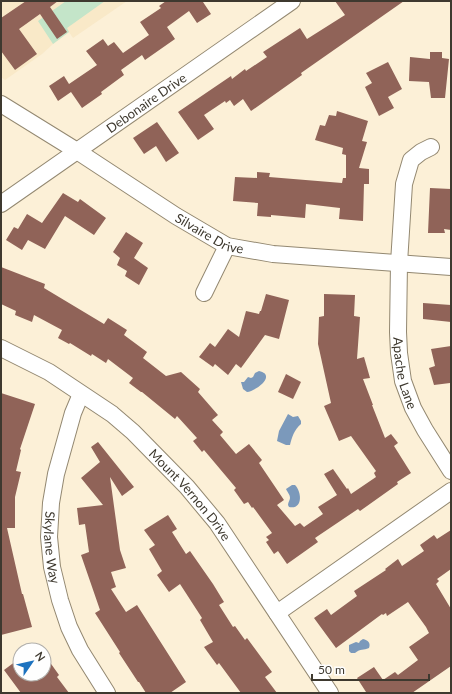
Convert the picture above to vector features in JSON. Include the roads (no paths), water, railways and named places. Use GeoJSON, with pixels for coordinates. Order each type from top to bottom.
{"type":"FeatureCollection","features":[{"type":"Feature","properties":{"kind":"street","name":"Debonaire Drive"},"geometry":{"type":"LineString","coordinates":[[1,204],[292,1]]}},
{"type":"Feature","properties":{"kind":"street","name":"Silvaire Drive"},"geometry":{"type":"LineString","coordinates":[[1,104],[77,151],[176,216],[228,246],[273,254],[451,267]]}},
{"type":"Feature","properties":{"kind":"street","name":"Apache Lane"},"geometry":{"type":"LineString","coordinates":[[431,148],[421,152],[411,160],[404,184],[399,263],[399,353],[403,381],[413,408],[424,430],[451,471]]}},
{"type":"Feature","properties":{"kind":"street"},"geometry":{"type":"LineString","coordinates":[[204,293],[228,246]]}},
{"type":"Feature","properties":{"kind":"street","name":"Mount Vernon Drive"},"geometry":{"type":"LineString","coordinates":[[1,348],[49,372],[112,414],[187,487],[217,523],[330,693]]}},
{"type":"Feature","properties":{"kind":"street","name":"Skylane Way"},"geometry":{"type":"LineString","coordinates":[[81,394],[73,413],[56,474],[51,503],[49,537],[54,573],[60,600],[69,627],[80,650],[107,693]]}},
{"type":"Feature","properties":{"kind":"street"},"geometry":{"type":"LineString","coordinates":[[277,613],[451,491]]}},
{"type":"Feature","properties":{"kind":"water"},"geometry":{"type":"Polygon","coordinates":[[[259,371],[264,373],[266,376],[263,383],[255,389],[247,392],[243,389],[241,382],[244,382],[248,377],[253,377],[255,373],[259,371]]]}},
{"type":"Feature","properties":{"kind":"water"},"geometry":{"type":"Polygon","coordinates":[[[288,414],[293,417],[298,416],[301,424],[295,431],[290,445],[286,445],[277,441],[279,431],[288,414]]]}},
{"type":"Feature","properties":{"kind":"water"},"geometry":{"type":"Polygon","coordinates":[[[292,485],[295,485],[297,488],[300,500],[297,506],[289,507],[288,503],[290,497],[286,489],[292,485]]]}},
{"type":"Feature","properties":{"kind":"water"},"geometry":{"type":"Polygon","coordinates":[[[363,639],[369,642],[369,648],[355,653],[351,653],[349,651],[349,645],[356,642],[359,643],[363,639]]]}}]}
